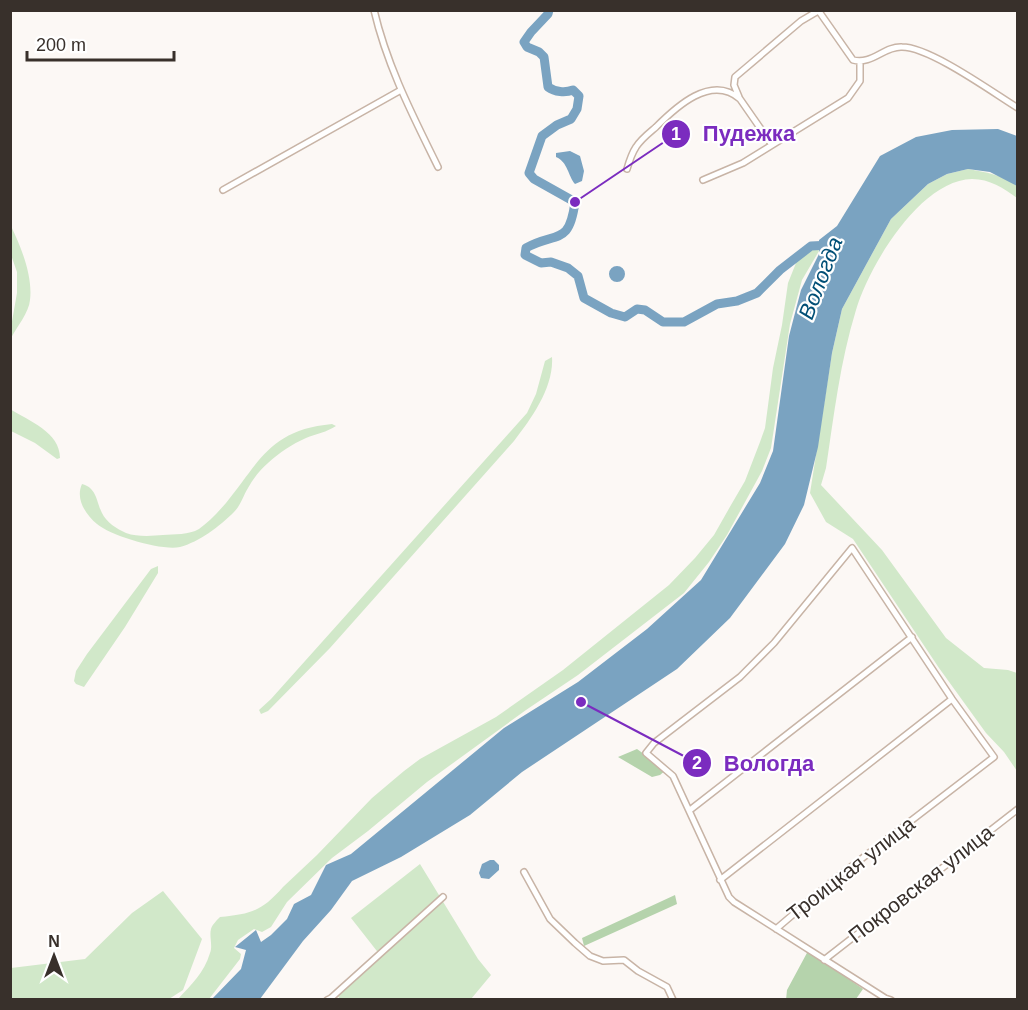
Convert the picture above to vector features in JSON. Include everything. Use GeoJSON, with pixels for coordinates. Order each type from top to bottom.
{"type":"FeatureCollection","features":[{"type":"Feature","properties":{"kind":"street"},"geometry":{"type":"LineString","coordinates":[[374,10],[379,32],[401,90],[438,167]]}},
{"type":"Feature","properties":{"kind":"street"},"geometry":{"type":"LineString","coordinates":[[772,146],[740,99],[734,85],[735,77],[801,21],[818,11],[853,60],[867,61],[900,46],[912,49],[957,70],[1017,108]]}},
{"type":"Feature","properties":{"kind":"street"},"geometry":{"type":"LineString","coordinates":[[703,180],[743,164],[848,98],[860,81],[860,62]]}},
{"type":"Feature","properties":{"kind":"street"},"geometry":{"type":"LineString","coordinates":[[223,190],[401,90]]}},
{"type":"Feature","properties":{"kind":"street"},"geometry":{"type":"LineString","coordinates":[[627,169],[636,147],[688,98],[725,91],[733,93],[740,99]]}},
{"type":"Feature","properties":{"kind":"street"},"geometry":{"type":"LineString","coordinates":[[720,880],[952,699],[852,548],[774,643],[740,677],[654,743],[646,753],[673,776],[690,810],[720,880],[729,897],[824,960],[885,998],[891,999]]}},
{"type":"Feature","properties":{"kind":"street"},"geometry":{"type":"LineString","coordinates":[[690,810],[912,637]]}},
{"type":"Feature","properties":{"kind":"street","name":"Троицкая улица"},"geometry":{"type":"LineString","coordinates":[[776,929],[926,809],[994,758],[952,699]]}},
{"type":"Feature","properties":{"kind":"street","name":"Покровская улица"},"geometry":{"type":"LineString","coordinates":[[824,960],[1017,809]]}},
{"type":"Feature","properties":{"kind":"street"},"geometry":{"type":"LineString","coordinates":[[524,872],[550,920],[575,944],[590,956],[603,961],[624,960],[638,971],[667,987],[673,999]]}},
{"type":"Feature","properties":{"kind":"street"},"geometry":{"type":"LineString","coordinates":[[331,999],[443,897]]}},
{"type":"Feature","properties":{"kind":"green space"},"geometry":{"type":"Polygon","coordinates":[[[968,169],[1006,179],[1017,186],[1017,198],[990,182],[972,179],[953,183],[934,194],[916,209],[899,228],[872,271],[856,310],[838,389],[826,468],[821,485],[882,550],[946,638],[984,668],[1017,673],[1017,771],[939,668],[853,539],[826,522],[810,493],[832,353],[842,309],[891,219],[928,184],[947,174],[968,169]]]}},
{"type":"Feature","properties":{"kind":"green space"},"geometry":{"type":"Polygon","coordinates":[[[11,226],[19,243],[30,281],[30,300],[11,338],[17,293],[17,272],[11,255],[11,226]]]}},
{"type":"Feature","properties":{"kind":"green space"},"geometry":{"type":"Polygon","coordinates":[[[816,246],[819,251],[802,280],[790,324],[771,448],[762,471],[727,535],[684,593],[578,675],[427,782],[332,858],[287,902],[271,927],[262,932],[254,929],[238,940],[234,948],[241,954],[240,959],[209,999],[178,999],[204,967],[211,950],[211,929],[220,917],[248,913],[269,901],[372,798],[404,771],[420,759],[496,717],[563,670],[669,585],[695,558],[714,535],[745,481],[765,428],[788,283],[798,258],[816,246]]]}},
{"type":"Feature","properties":{"kind":"green space"},"geometry":{"type":"Polygon","coordinates":[[[552,357],[552,368],[546,391],[514,441],[330,648],[268,711],[261,714],[259,710],[527,413],[536,394],[545,361],[552,357]]]}},
{"type":"Feature","properties":{"kind":"green space"},"geometry":{"type":"Polygon","coordinates":[[[10,409],[49,434],[59,449],[60,458],[57,459],[35,443],[11,431],[10,409]]]}},
{"type":"Feature","properties":{"kind":"green space"},"geometry":{"type":"Polygon","coordinates":[[[332,424],[336,426],[301,440],[265,466],[248,488],[234,512],[216,528],[187,545],[172,548],[161,547],[125,538],[97,524],[81,501],[82,484],[91,489],[106,519],[126,533],[149,536],[191,532],[199,529],[213,517],[268,450],[294,433],[311,427],[332,424]]]}},
{"type":"Feature","properties":{"kind":"green space"},"geometry":{"type":"Polygon","coordinates":[[[158,566],[158,573],[125,627],[84,687],[76,684],[74,681],[76,671],[87,654],[151,569],[158,566]]]}},
{"type":"Feature","properties":{"kind":"green space"},"geometry":{"type":"Polygon","coordinates":[[[637,749],[666,770],[652,777],[618,757],[637,749]]]}},
{"type":"Feature","properties":{"kind":"green space"},"geometry":{"type":"Polygon","coordinates":[[[420,864],[478,959],[491,975],[471,999],[340,1000],[338,996],[380,955],[351,918],[420,864]]]}},
{"type":"Feature","properties":{"kind":"green space"},"geometry":{"type":"Polygon","coordinates":[[[163,891],[202,939],[183,990],[169,999],[11,999],[11,968],[85,959],[132,913],[163,891]]]}},
{"type":"Feature","properties":{"kind":"green space"},"geometry":{"type":"Polygon","coordinates":[[[675,895],[677,904],[584,946],[582,938],[675,895]]]}},
{"type":"Feature","properties":{"kind":"green space"},"geometry":{"type":"Polygon","coordinates":[[[808,951],[863,989],[856,999],[786,1000],[787,990],[808,951]]]}},
{"type":"Feature","properties":{"kind":"water"},"geometry":{"type":"Polygon","coordinates":[[[998,129],[1017,136],[1017,186],[990,172],[968,169],[947,174],[928,184],[891,219],[842,309],[832,353],[818,447],[804,505],[785,544],[730,618],[677,669],[522,772],[470,815],[401,857],[352,881],[260,999],[212,999],[241,969],[246,950],[235,947],[256,930],[261,942],[271,935],[287,919],[294,904],[311,895],[326,865],[351,854],[504,728],[578,682],[647,629],[701,580],[760,483],[773,451],[789,336],[801,290],[819,254],[819,240],[837,226],[880,156],[916,137],[952,130],[998,129]]]}},
{"type":"Feature","properties":{"kind":"water"},"geometry":{"type":"Polygon","coordinates":[[[570,151],[580,156],[584,171],[582,181],[575,184],[563,162],[556,157],[556,153],[570,151]]]}},
{"type":"Feature","properties":{"kind":"water"},"geometry":{"type":"Polygon","coordinates":[[[614,266],[620,266],[625,274],[623,280],[614,282],[609,277],[609,271],[614,266]]]}},
{"type":"Feature","properties":{"kind":"water"},"geometry":{"type":"Polygon","coordinates":[[[494,860],[499,865],[499,870],[489,879],[481,878],[479,873],[482,864],[494,860]]]}},
{"type":"Feature","properties":{"kind":"waterway"},"geometry":{"type":"LineString","coordinates":[[549,10],[524,42],[527,47],[544,57],[548,87],[560,92],[573,90],[579,96],[577,109],[571,119],[557,125],[542,136],[529,173],[534,179],[575,202],[569,226],[565,232],[526,248],[525,255],[541,263],[551,262],[568,268],[578,276],[584,298],[611,313],[625,317],[637,309],[645,310],[663,322],[684,322],[717,304],[737,301],[757,293],[780,270],[811,246],[831,245]]}},
{"type":"Feature","properties":{"kind":"place","name":"Пудежка"},"geometry":{"type":"Point","coordinates":[575,202]}},
{"type":"Feature","properties":{"kind":"place","name":"Вологда"},"geometry":{"type":"Point","coordinates":[581,702]}}]}
